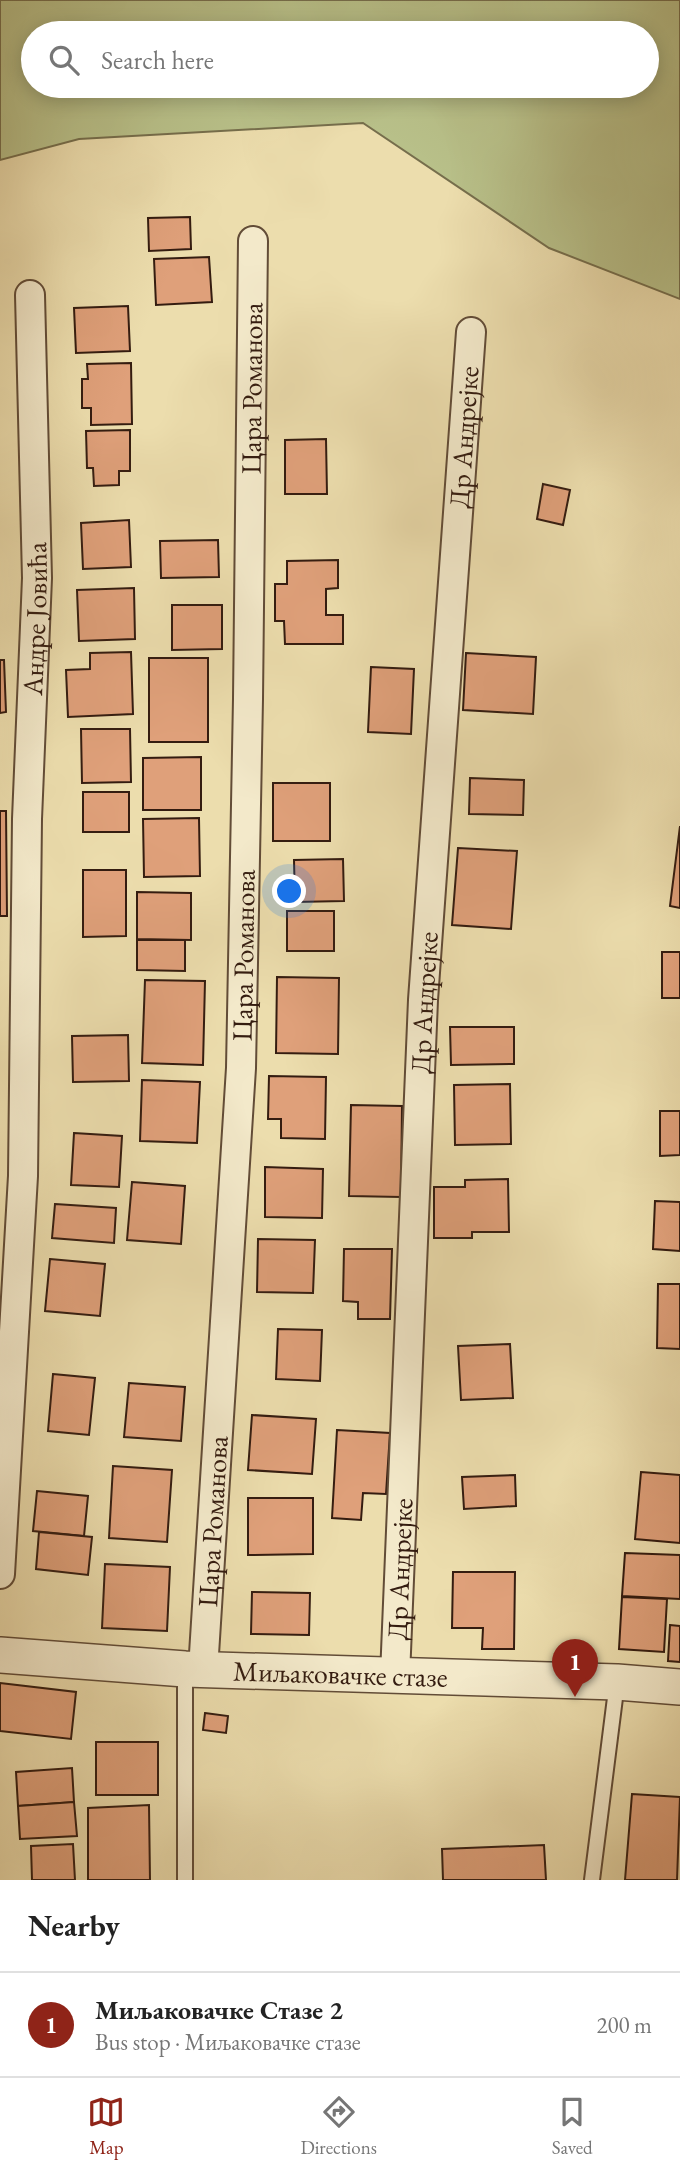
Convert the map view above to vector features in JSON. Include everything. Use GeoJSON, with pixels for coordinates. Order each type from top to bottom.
{"type":"FeatureCollection","features":[{"type":"Feature","properties":{"kind":"street","name":"Цара Романова"},"geometry":{"type":"LineString","coordinates":[[194,1670],[242,1068],[253,241]]}},
{"type":"Feature","properties":{"kind":"street","name":"Андре Јовића"},"geometry":{"type":"LineString","coordinates":[[0,1574],[23,1176],[27,819],[37,578],[30,295]]}},
{"type":"Feature","properties":{"kind":"street","name":"Др Андрејке"},"geometry":{"type":"LineString","coordinates":[[395,1676],[423,1000],[471,332]]}},
{"type":"Feature","properties":{"kind":"street","name":"Миљаковачке стазе"},"geometry":{"type":"LineString","coordinates":[[0,1655],[194,1670],[617,1682],[680,1687]]}},
{"type":"Feature","properties":{"kind":"lane"},"geometry":{"type":"LineString","coordinates":[[185,1880],[194,1670]]}},
{"type":"Feature","properties":{"kind":"lane"},"geometry":{"type":"LineString","coordinates":[[592,1880],[617,1682]]}},
{"type":"Feature","properties":{"kind":"green space"},"geometry":{"type":"Polygon","coordinates":[[[0,0],[680,0],[680,299],[549,248],[363,123],[79,139],[0,160],[0,0]]]}},
{"type":"Feature","properties":{"kind":"building"},"geometry":{"type":"Polygon","coordinates":[[[190,217],[191,249],[149,251],[148,218],[190,217]]]}},
{"type":"Feature","properties":{"kind":"building"},"geometry":{"type":"Polygon","coordinates":[[[209,257],[212,302],[156,305],[154,259],[209,257]]]}},
{"type":"Feature","properties":{"kind":"building"},"geometry":{"type":"Polygon","coordinates":[[[128,306],[130,351],[76,353],[74,308],[128,306]]]}},
{"type":"Feature","properties":{"kind":"building"},"geometry":{"type":"Polygon","coordinates":[[[131,363],[132,424],[91,425],[91,408],[82,408],[82,379],[88,379],[87,364],[131,363]]]}},
{"type":"Feature","properties":{"kind":"building"},"geometry":{"type":"Polygon","coordinates":[[[130,430],[130,471],[119,471],[119,485],[94,486],[93,468],[87,468],[86,431],[130,430]]]}},
{"type":"Feature","properties":{"kind":"building"},"geometry":{"type":"Polygon","coordinates":[[[326,439],[327,494],[285,494],[285,440],[326,439]]]}},
{"type":"Feature","properties":{"kind":"building"},"geometry":{"type":"Polygon","coordinates":[[[543,484],[570,490],[563,525],[537,519],[543,484]]]}},
{"type":"Feature","properties":{"kind":"building"},"geometry":{"type":"Polygon","coordinates":[[[129,520],[131,567],[83,569],[81,523],[129,520]]]}},
{"type":"Feature","properties":{"kind":"building"},"geometry":{"type":"Polygon","coordinates":[[[218,540],[219,577],[161,578],[160,541],[218,540]]]}},
{"type":"Feature","properties":{"kind":"building"},"geometry":{"type":"Polygon","coordinates":[[[338,560],[338,588],[326,589],[326,615],[343,615],[343,644],[285,644],[284,621],[275,621],[275,584],[287,584],[287,561],[338,560]]]}},
{"type":"Feature","properties":{"kind":"building"},"geometry":{"type":"Polygon","coordinates":[[[134,588],[135,639],[79,641],[77,590],[134,588]]]}},
{"type":"Feature","properties":{"kind":"building"},"geometry":{"type":"Polygon","coordinates":[[[172,605],[222,605],[222,649],[172,650],[172,605]]]}},
{"type":"Feature","properties":{"kind":"building"},"geometry":{"type":"Polygon","coordinates":[[[131,652],[133,714],[68,717],[66,670],[90,669],[90,653],[131,652]]]}},
{"type":"Feature","properties":{"kind":"building"},"geometry":{"type":"Polygon","coordinates":[[[466,653],[536,657],[533,714],[463,710],[466,653]]]}},
{"type":"Feature","properties":{"kind":"building"},"geometry":{"type":"Polygon","coordinates":[[[149,658],[208,658],[208,742],[149,742],[149,658]]]}},
{"type":"Feature","properties":{"kind":"building"},"geometry":{"type":"Polygon","coordinates":[[[0,660],[4,660],[6,712],[0,713],[0,660]]]}},
{"type":"Feature","properties":{"kind":"building"},"geometry":{"type":"Polygon","coordinates":[[[371,667],[414,669],[411,734],[368,732],[371,667]]]}},
{"type":"Feature","properties":{"kind":"building"},"geometry":{"type":"Polygon","coordinates":[[[81,729],[130,729],[131,782],[82,783],[81,729]]]}},
{"type":"Feature","properties":{"kind":"building"},"geometry":{"type":"Polygon","coordinates":[[[201,757],[201,810],[143,810],[143,758],[201,757]]]}},
{"type":"Feature","properties":{"kind":"building"},"geometry":{"type":"Polygon","coordinates":[[[470,778],[524,780],[523,815],[469,814],[470,778]]]}},
{"type":"Feature","properties":{"kind":"building"},"geometry":{"type":"Polygon","coordinates":[[[273,783],[330,783],[330,841],[273,841],[273,783]]]}},
{"type":"Feature","properties":{"kind":"building"},"geometry":{"type":"Polygon","coordinates":[[[83,792],[129,792],[129,832],[83,832],[83,792]]]}},
{"type":"Feature","properties":{"kind":"building"},"geometry":{"type":"Polygon","coordinates":[[[0,811],[6,811],[7,916],[0,916],[0,811]]]}},
{"type":"Feature","properties":{"kind":"building"},"geometry":{"type":"Polygon","coordinates":[[[199,818],[200,876],[144,877],[143,819],[199,818]]]}},
{"type":"Feature","properties":{"kind":"building"},"geometry":{"type":"Polygon","coordinates":[[[680,826],[680,908],[670,906],[680,826]]]}},
{"type":"Feature","properties":{"kind":"building"},"geometry":{"type":"Polygon","coordinates":[[[458,848],[517,851],[511,929],[452,925],[458,848]]]}},
{"type":"Feature","properties":{"kind":"building"},"geometry":{"type":"Polygon","coordinates":[[[343,859],[344,901],[295,902],[294,860],[343,859]]]}},
{"type":"Feature","properties":{"kind":"building"},"geometry":{"type":"Polygon","coordinates":[[[83,870],[126,870],[126,936],[83,937],[83,870]]]}},
{"type":"Feature","properties":{"kind":"building"},"geometry":{"type":"Polygon","coordinates":[[[137,892],[191,893],[191,940],[137,939],[137,892]]]}},
{"type":"Feature","properties":{"kind":"building"},"geometry":{"type":"Polygon","coordinates":[[[287,911],[334,911],[334,951],[287,951],[287,911]]]}},
{"type":"Feature","properties":{"kind":"building"},"geometry":{"type":"Polygon","coordinates":[[[137,940],[185,940],[185,971],[137,970],[137,940]]]}},
{"type":"Feature","properties":{"kind":"building"},"geometry":{"type":"Polygon","coordinates":[[[662,952],[680,952],[680,998],[662,998],[662,952]]]}},
{"type":"Feature","properties":{"kind":"building"},"geometry":{"type":"Polygon","coordinates":[[[277,977],[339,978],[338,1054],[276,1053],[277,977]]]}},
{"type":"Feature","properties":{"kind":"building"},"geometry":{"type":"Polygon","coordinates":[[[145,980],[205,981],[203,1065],[142,1063],[145,980]]]}},
{"type":"Feature","properties":{"kind":"building"},"geometry":{"type":"Polygon","coordinates":[[[450,1027],[514,1027],[514,1064],[451,1065],[450,1027]]]}},
{"type":"Feature","properties":{"kind":"building"},"geometry":{"type":"Polygon","coordinates":[[[128,1035],[129,1081],[73,1082],[72,1036],[128,1035]]]}},
{"type":"Feature","properties":{"kind":"building"},"geometry":{"type":"Polygon","coordinates":[[[269,1076],[326,1077],[325,1139],[281,1138],[281,1119],[268,1119],[269,1076]]]}},
{"type":"Feature","properties":{"kind":"building"},"geometry":{"type":"Polygon","coordinates":[[[142,1080],[200,1082],[197,1143],[140,1141],[142,1080]]]}},
{"type":"Feature","properties":{"kind":"building"},"geometry":{"type":"Polygon","coordinates":[[[510,1084],[511,1144],[455,1145],[454,1085],[510,1084]]]}},
{"type":"Feature","properties":{"kind":"building"},"geometry":{"type":"Polygon","coordinates":[[[351,1105],[402,1106],[401,1197],[349,1196],[351,1105]]]}},
{"type":"Feature","properties":{"kind":"building"},"geometry":{"type":"Polygon","coordinates":[[[660,1111],[680,1111],[680,1155],[660,1156],[660,1111]]]}},
{"type":"Feature","properties":{"kind":"building"},"geometry":{"type":"Polygon","coordinates":[[[74,1133],[122,1136],[119,1187],[71,1185],[74,1133]]]}},
{"type":"Feature","properties":{"kind":"building"},"geometry":{"type":"Polygon","coordinates":[[[265,1167],[323,1169],[322,1218],[265,1217],[265,1167]]]}},
{"type":"Feature","properties":{"kind":"building"},"geometry":{"type":"Polygon","coordinates":[[[508,1179],[509,1232],[472,1232],[472,1238],[434,1238],[434,1187],[465,1187],[465,1180],[508,1179]]]}},
{"type":"Feature","properties":{"kind":"building"},"geometry":{"type":"Polygon","coordinates":[[[132,1182],[185,1186],[181,1244],[127,1240],[132,1182]]]}},
{"type":"Feature","properties":{"kind":"building"},"geometry":{"type":"Polygon","coordinates":[[[655,1201],[680,1202],[680,1251],[653,1249],[655,1201]]]}},
{"type":"Feature","properties":{"kind":"building"},"geometry":{"type":"Polygon","coordinates":[[[55,1204],[116,1208],[114,1243],[52,1238],[55,1204]]]}},
{"type":"Feature","properties":{"kind":"building"},"geometry":{"type":"Polygon","coordinates":[[[258,1239],[315,1240],[313,1293],[257,1292],[258,1239]]]}},
{"type":"Feature","properties":{"kind":"building"},"geometry":{"type":"Polygon","coordinates":[[[344,1249],[392,1249],[390,1319],[358,1319],[358,1302],[343,1301],[344,1249]]]}},
{"type":"Feature","properties":{"kind":"building"},"geometry":{"type":"Polygon","coordinates":[[[50,1259],[105,1264],[100,1316],[45,1311],[50,1259]]]}},
{"type":"Feature","properties":{"kind":"building"},"geometry":{"type":"Polygon","coordinates":[[[658,1284],[680,1284],[680,1349],[657,1348],[658,1284]]]}},
{"type":"Feature","properties":{"kind":"building"},"geometry":{"type":"Polygon","coordinates":[[[278,1329],[322,1330],[320,1381],[276,1379],[278,1329]]]}},
{"type":"Feature","properties":{"kind":"building"},"geometry":{"type":"Polygon","coordinates":[[[510,1344],[513,1398],[461,1400],[458,1346],[510,1344]]]}},
{"type":"Feature","properties":{"kind":"building"},"geometry":{"type":"Polygon","coordinates":[[[53,1374],[95,1378],[89,1435],[48,1431],[53,1374]]]}},
{"type":"Feature","properties":{"kind":"building"},"geometry":{"type":"Polygon","coordinates":[[[129,1383],[185,1387],[181,1441],[124,1437],[129,1383]]]}},
{"type":"Feature","properties":{"kind":"building"},"geometry":{"type":"Polygon","coordinates":[[[252,1415],[316,1419],[312,1474],[248,1470],[252,1415]]]}},
{"type":"Feature","properties":{"kind":"building"},"geometry":{"type":"Polygon","coordinates":[[[337,1430],[390,1433],[386,1494],[363,1493],[361,1520],[332,1518],[337,1430]]]}},
{"type":"Feature","properties":{"kind":"building"},"geometry":{"type":"Polygon","coordinates":[[[113,1466],[172,1470],[167,1542],[109,1538],[113,1466]]]}},
{"type":"Feature","properties":{"kind":"building"},"geometry":{"type":"Polygon","coordinates":[[[641,1472],[680,1475],[680,1543],[635,1539],[641,1472]]]}},
{"type":"Feature","properties":{"kind":"building"},"geometry":{"type":"Polygon","coordinates":[[[515,1475],[516,1506],[464,1509],[462,1477],[515,1475]]]}},
{"type":"Feature","properties":{"kind":"building"},"geometry":{"type":"Polygon","coordinates":[[[37,1491],[88,1496],[84,1536],[33,1531],[37,1491]]]}},
{"type":"Feature","properties":{"kind":"building"},"geometry":{"type":"Polygon","coordinates":[[[248,1498],[313,1498],[313,1554],[248,1555],[248,1498]]]}},
{"type":"Feature","properties":{"kind":"building"},"geometry":{"type":"Polygon","coordinates":[[[39,1532],[92,1537],[88,1575],[36,1569],[39,1532]]]}},
{"type":"Feature","properties":{"kind":"building"},"geometry":{"type":"Polygon","coordinates":[[[625,1553],[680,1555],[680,1599],[622,1596],[625,1553]]]}},
{"type":"Feature","properties":{"kind":"building"},"geometry":{"type":"Polygon","coordinates":[[[105,1564],[170,1567],[167,1631],[102,1628],[105,1564]]]}},
{"type":"Feature","properties":{"kind":"building"},"geometry":{"type":"Polygon","coordinates":[[[453,1572],[515,1572],[514,1649],[482,1649],[483,1628],[452,1628],[453,1572]]]}},
{"type":"Feature","properties":{"kind":"building"},"geometry":{"type":"Polygon","coordinates":[[[252,1592],[310,1593],[309,1635],[251,1634],[252,1592]]]}},
{"type":"Feature","properties":{"kind":"building"},"geometry":{"type":"Polygon","coordinates":[[[622,1597],[667,1599],[664,1652],[619,1649],[622,1597]]]}},
{"type":"Feature","properties":{"kind":"building"},"geometry":{"type":"Polygon","coordinates":[[[670,1625],[680,1626],[680,1662],[668,1661],[670,1625]]]}},
{"type":"Feature","properties":{"kind":"building"},"geometry":{"type":"Polygon","coordinates":[[[0,1683],[76,1692],[71,1739],[0,1731],[0,1683]]]}},
{"type":"Feature","properties":{"kind":"building"},"geometry":{"type":"Polygon","coordinates":[[[205,1713],[228,1716],[226,1733],[203,1730],[205,1713]]]}},
{"type":"Feature","properties":{"kind":"building"},"geometry":{"type":"Polygon","coordinates":[[[96,1742],[158,1742],[158,1795],[96,1795],[96,1742]]]}},
{"type":"Feature","properties":{"kind":"building"},"geometry":{"type":"Polygon","coordinates":[[[72,1768],[74,1802],[18,1806],[16,1772],[72,1768]]]}},
{"type":"Feature","properties":{"kind":"building"},"geometry":{"type":"Polygon","coordinates":[[[632,1794],[680,1797],[677,1880],[625,1880],[632,1794]]]}},
{"type":"Feature","properties":{"kind":"building"},"geometry":{"type":"Polygon","coordinates":[[[74,1802],[77,1836],[20,1839],[18,1806],[74,1802]]]}},
{"type":"Feature","properties":{"kind":"building"},"geometry":{"type":"Polygon","coordinates":[[[149,1805],[150,1880],[88,1880],[88,1808],[149,1805]]]}},
{"type":"Feature","properties":{"kind":"building"},"geometry":{"type":"Polygon","coordinates":[[[73,1844],[75,1880],[32,1880],[31,1846],[73,1844]]]}},
{"type":"Feature","properties":{"kind":"building"},"geometry":{"type":"Polygon","coordinates":[[[544,1845],[546,1880],[443,1880],[442,1849],[544,1845]]]}},
{"type":"Feature","properties":{"kind":"place","name":"Миљаковачке Стазе 2"},"geometry":{"type":"Point","coordinates":[575,1697]}}]}
